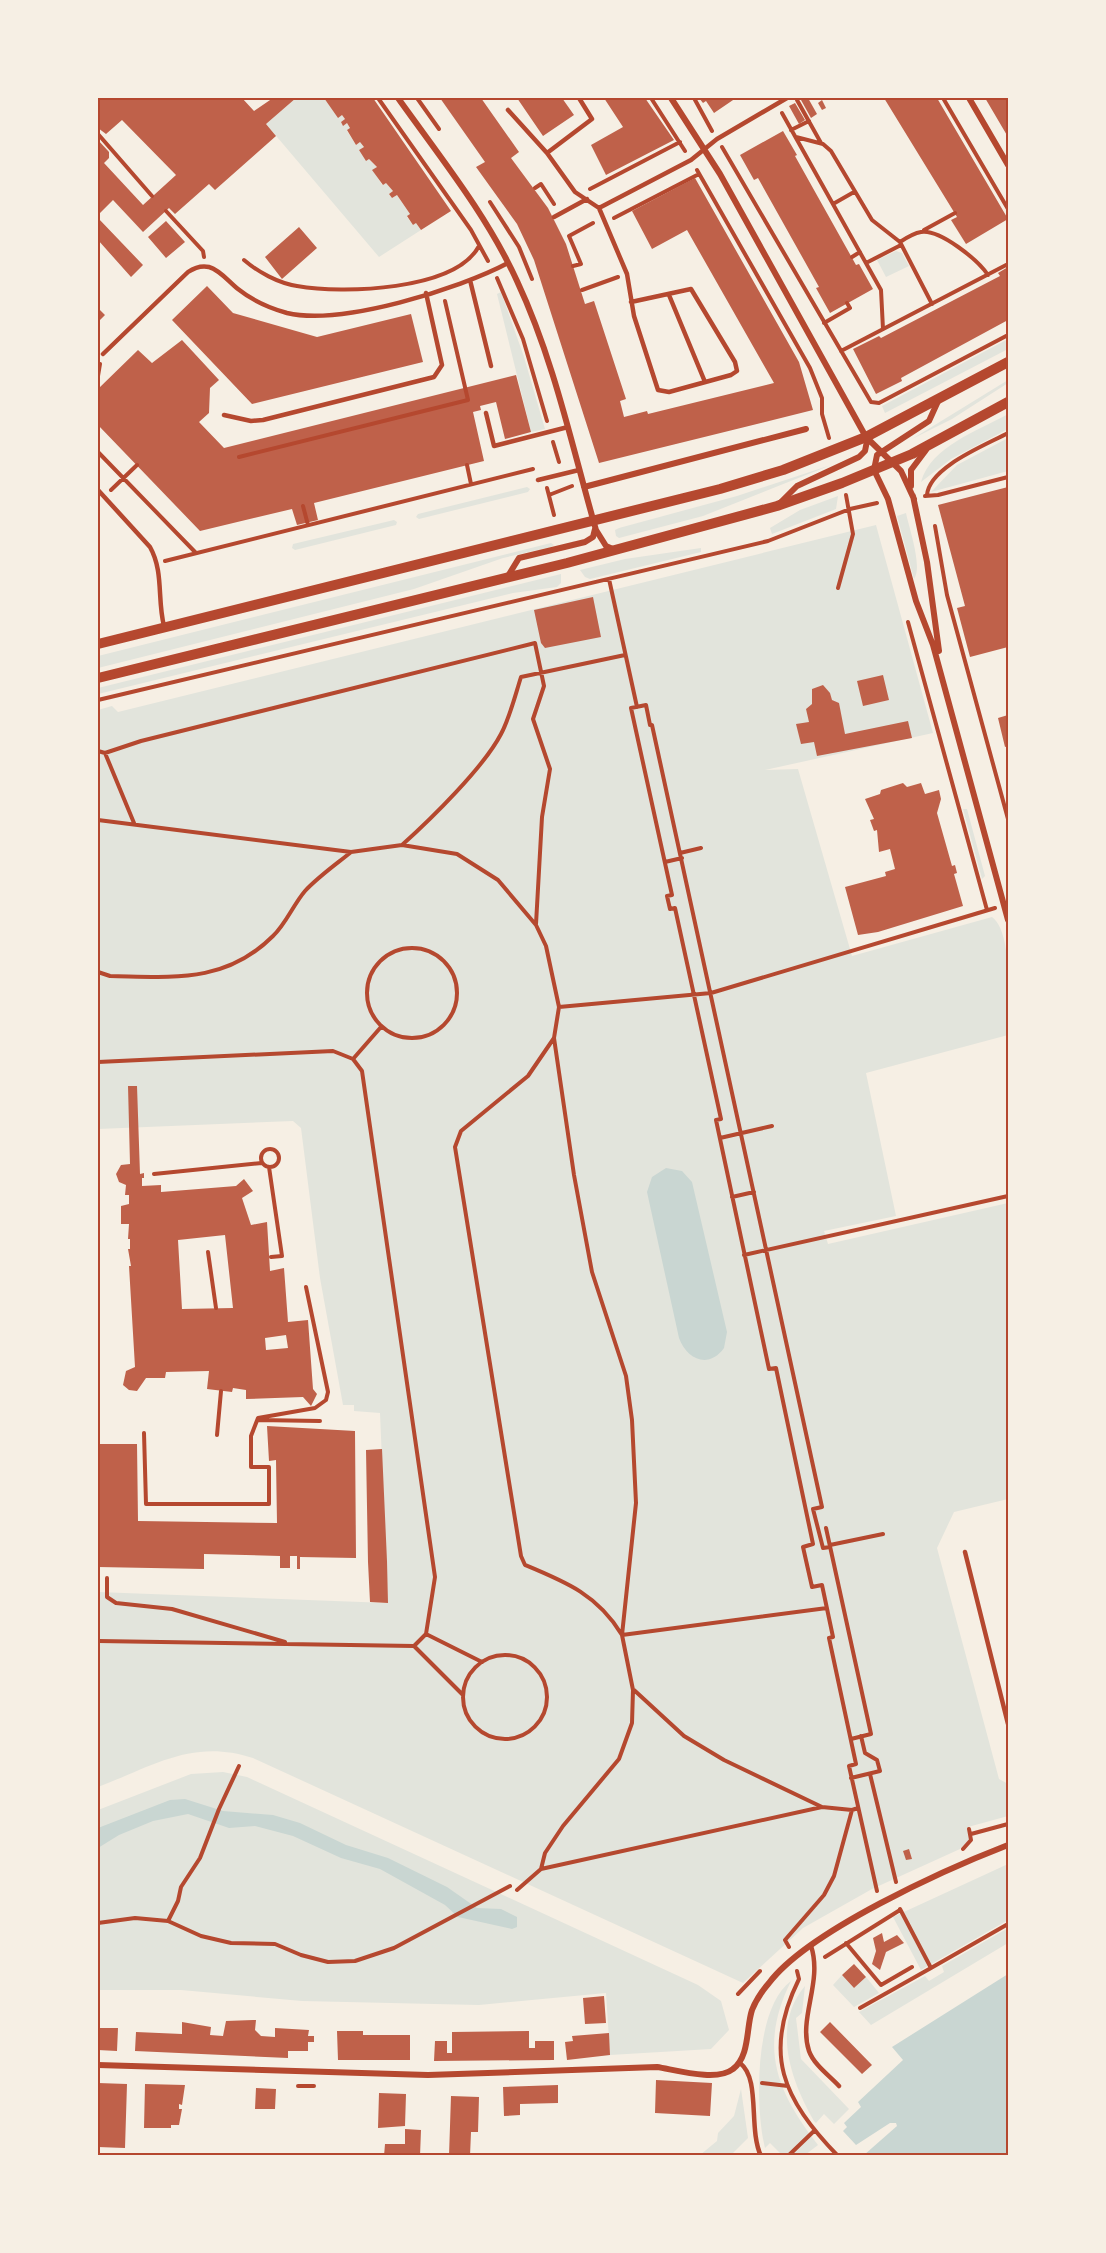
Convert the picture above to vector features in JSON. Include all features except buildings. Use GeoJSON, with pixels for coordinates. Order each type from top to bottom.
{"type":"FeatureCollection","features":[{"type":"Feature","properties":{"kind":"street"},"geometry":{"type":"LineString","coordinates":[[398,98],[482,217],[508,263],[540,336],[594,522],[602,541],[616,551]]}},
{"type":"Feature","properties":{"kind":"street"},"geometry":{"type":"LineString","coordinates":[[671,98],[705,149],[866,437],[904,476],[914,499]]}},
{"type":"Feature","properties":{"kind":"street"},"geometry":{"type":"LineString","coordinates":[[969,98],[1008,165]]}},
{"type":"Feature","properties":{"kind":"street"},"geometry":{"type":"LineString","coordinates":[[98,644],[594,522],[783,470],[866,437],[1008,362]]}},
{"type":"Feature","properties":{"kind":"street"},"geometry":{"type":"LineString","coordinates":[[939,399],[929,421],[880,452],[874,470],[890,507],[916,601],[933,645],[1008,920]]}},
{"type":"Feature","properties":{"kind":"street"},"geometry":{"type":"LineString","coordinates":[[98,678],[616,551],[777,506],[892,462],[1008,402]]}},
{"type":"Feature","properties":{"kind":"street"},"geometry":{"type":"LineString","coordinates":[[584,487],[806,429]]}},
{"type":"Feature","properties":{"kind":"street"},"geometry":{"type":"LineString","coordinates":[[777,506],[797,486],[859,457],[867,448],[866,437]]}},
{"type":"Feature","properties":{"kind":"street"},"geometry":{"type":"LineString","coordinates":[[936,441],[918,459],[911,470],[946,693]]}},
{"type":"Feature","properties":{"kind":"street"},"geometry":{"type":"LineString","coordinates":[[507,578],[519,558],[588,540],[595,533],[594,522]]}},
{"type":"Feature","properties":{"kind":"street"},"geometry":{"type":"LineString","coordinates":[[98,2065],[428,2075],[657,2067],[717,2074],[732,2071],[740,2063],[755,2002],[774,1976],[793,1958],[919,1885],[1008,1845]]}},
{"type":"Feature","properties":{"kind":"lane"},"geometry":{"type":"LineString","coordinates":[[547,153],[589,123],[591,114],[579,98]]}},
{"type":"Feature","properties":{"kind":"lane"},"geometry":{"type":"LineString","coordinates":[[599,208],[691,160],[717,139],[787,98]]}},
{"type":"Feature","properties":{"kind":"lane"},"geometry":{"type":"LineString","coordinates":[[508,110],[547,153],[570,187],[599,208],[627,274],[631,302],[658,390],[669,392],[734,374],[737,367],[735,362],[694,292],[686,289],[669,295],[631,302]]}},
{"type":"Feature","properties":{"kind":"lane"},"geometry":{"type":"LineString","coordinates":[[554,217],[586,199]]}},
{"type":"Feature","properties":{"kind":"lane"},"geometry":{"type":"LineString","coordinates":[[103,354],[188,272],[205,266],[217,271],[238,290],[261,304],[301,316],[332,315],[426,293],[470,280],[508,263]]}},
{"type":"Feature","properties":{"kind":"lane"},"geometry":{"type":"LineString","coordinates":[[470,280],[491,366]]}},
{"type":"Feature","properties":{"kind":"lane"},"geometry":{"type":"LineString","coordinates":[[224,415],[251,421],[263,420],[434,377],[442,365],[426,293]]}},
{"type":"Feature","properties":{"kind":"lane"},"geometry":{"type":"LineString","coordinates":[[669,295],[705,382]]}},
{"type":"Feature","properties":{"kind":"lane"},"geometry":{"type":"LineString","coordinates":[[486,413],[494,446],[568,427]]}},
{"type":"Feature","properties":{"kind":"lane"},"geometry":{"type":"LineString","coordinates":[[538,480],[579,470]]}},
{"type":"Feature","properties":{"kind":"lane"},"geometry":{"type":"LineString","coordinates":[[98,490],[150,547],[159,563],[159,602],[164,628]]}},
{"type":"Feature","properties":{"kind":"lane"},"geometry":{"type":"LineString","coordinates":[[965,1552],[1008,1724]]}},
{"type":"Feature","properties":{"kind":"lane"},"geometry":{"type":"LineString","coordinates":[[811,1946],[816,1971],[809,2018],[809,2051],[813,2059],[839,2086]]}},
{"type":"Feature","properties":{"kind":"lane"},"geometry":{"type":"LineString","coordinates":[[740,2063],[747,2070],[751,2081],[753,2130],[761,2156]]}},
{"type":"Feature","properties":{"kind":"path"},"geometry":{"type":"LineString","coordinates":[[651,98],[691,160],[810,368],[822,398],[822,414],[830,441]]}},
{"type":"Feature","properties":{"kind":"path"},"geometry":{"type":"LineString","coordinates":[[694,98],[697,107],[871,402],[879,404],[1008,335]]}},
{"type":"Feature","properties":{"kind":"path"},"geometry":{"type":"LineString","coordinates":[[795,98],[822,144],[831,151],[872,220],[900,243],[932,304]]}},
{"type":"Feature","properties":{"kind":"path"},"geometry":{"type":"LineString","coordinates":[[943,98],[1008,208]]}},
{"type":"Feature","properties":{"kind":"path"},"geometry":{"type":"LineString","coordinates":[[776,104],[881,290],[883,329]]}},
{"type":"Feature","properties":{"kind":"path"},"geometry":{"type":"LineString","coordinates":[[791,130],[808,121]]}},
{"type":"Feature","properties":{"kind":"path"},"geometry":{"type":"LineString","coordinates":[[98,134],[152,196]]}},
{"type":"Feature","properties":{"kind":"path"},"geometry":{"type":"LineString","coordinates":[[795,137],[822,144]]}},
{"type":"Feature","properties":{"kind":"path"},"geometry":{"type":"LineString","coordinates":[[578,195],[680,142]]}},
{"type":"Feature","properties":{"kind":"path"},"geometry":{"type":"LineString","coordinates":[[573,267],[581,264],[569,236],[595,223],[606,222],[699,174]]}},
{"type":"Feature","properties":{"kind":"path"},"geometry":{"type":"LineString","coordinates":[[535,188],[541,184],[560,213]]}},
{"type":"Feature","properties":{"kind":"path"},"geometry":{"type":"LineString","coordinates":[[833,204],[854,192]]}},
{"type":"Feature","properties":{"kind":"path"},"geometry":{"type":"LineString","coordinates":[[166,211],[203,251],[205,266]]}},
{"type":"Feature","properties":{"kind":"path"},"geometry":{"type":"LineString","coordinates":[[866,263],[955,213]]}},
{"type":"Feature","properties":{"kind":"path"},"geometry":{"type":"LineString","coordinates":[[922,231],[944,238],[983,267],[988,275]]}},
{"type":"Feature","properties":{"kind":"path"},"geometry":{"type":"LineString","coordinates":[[244,260],[253,268],[295,286],[330,289],[401,286],[453,268],[472,257],[479,245]]}},
{"type":"Feature","properties":{"kind":"path"},"geometry":{"type":"LineString","coordinates":[[852,257],[860,252]]}},
{"type":"Feature","properties":{"kind":"path"},"geometry":{"type":"LineString","coordinates":[[841,351],[1008,264]]}},
{"type":"Feature","properties":{"kind":"path"},"geometry":{"type":"LineString","coordinates":[[582,290],[627,274]]}},
{"type":"Feature","properties":{"kind":"path"},"geometry":{"type":"LineString","coordinates":[[239,457],[468,400],[441,289]]}},
{"type":"Feature","properties":{"kind":"path"},"geometry":{"type":"LineString","coordinates":[[824,322],[850,308],[847,303]]}},
{"type":"Feature","properties":{"kind":"path"},"geometry":{"type":"LineString","coordinates":[[452,404],[454,411]]}},
{"type":"Feature","properties":{"kind":"path"},"geometry":{"type":"LineString","coordinates":[[929,501],[928,488],[948,465],[1008,433]]}},
{"type":"Feature","properties":{"kind":"path"},"geometry":{"type":"LineString","coordinates":[[98,452],[196,554]]}},
{"type":"Feature","properties":{"kind":"path"},"geometry":{"type":"LineString","coordinates":[[550,465],[559,462]]}},
{"type":"Feature","properties":{"kind":"path"},"geometry":{"type":"LineString","coordinates":[[117,484],[137,465]]}},
{"type":"Feature","properties":{"kind":"path"},"geometry":{"type":"LineString","coordinates":[[467,465],[471,484]]}},
{"type":"Feature","properties":{"kind":"path"},"geometry":{"type":"LineString","coordinates":[[159,563],[542,467]]}},
{"type":"Feature","properties":{"kind":"path"},"geometry":{"type":"LineString","coordinates":[[927,495],[938,495],[1008,477]]}},
{"type":"Feature","properties":{"kind":"path"},"geometry":{"type":"LineString","coordinates":[[555,518],[549,495],[567,490]]}},
{"type":"Feature","properties":{"kind":"path"},"geometry":{"type":"LineString","coordinates":[[838,588],[853,534],[846,495]]}},
{"type":"Feature","properties":{"kind":"path"},"geometry":{"type":"LineString","coordinates":[[98,700],[768,541],[850,509],[875,503]]}},
{"type":"Feature","properties":{"kind":"path"},"geometry":{"type":"LineString","coordinates":[[303,506],[308,525]]}},
{"type":"Feature","properties":{"kind":"path"},"geometry":{"type":"LineString","coordinates":[[933,518],[947,595],[1008,819]]}},
{"type":"Feature","properties":{"kind":"path"},"geometry":{"type":"LineString","coordinates":[[609,579],[637,706]]}},
{"type":"Feature","properties":{"kind":"path"},"geometry":{"type":"LineString","coordinates":[[572,580],[573,587]]}},
{"type":"Feature","properties":{"kind":"path"},"geometry":{"type":"LineString","coordinates":[[98,752],[105,753],[141,741],[535,642],[544,686],[533,719],[550,769],[543,817],[536,925]]}},
{"type":"Feature","properties":{"kind":"path"},"geometry":{"type":"LineString","coordinates":[[402,845],[426,824],[493,748],[505,726],[521,677],[625,655]]}},
{"type":"Feature","properties":{"kind":"path"},"geometry":{"type":"LineString","coordinates":[[813,1544],[776,1368],[769,1369],[744,1255],[716,1120],[721,1119],[675,908],[670,909],[667,896],[672,895],[632,708],[637,706],[646,705],[650,725],[652,725],[711,993],[822,1507],[813,1509],[820,1543],[823,1548],[883,1534]]}},
{"type":"Feature","properties":{"kind":"path"},"geometry":{"type":"LineString","coordinates":[[941,744],[987,910]]}},
{"type":"Feature","properties":{"kind":"path"},"geometry":{"type":"LineString","coordinates":[[105,753],[134,823]]}},
{"type":"Feature","properties":{"kind":"path"},"geometry":{"type":"LineString","coordinates":[[98,820],[351,852],[402,845],[457,854],[498,880],[536,925],[546,945],[559,1007],[554,1038],[574,1174],[592,1272],[626,1376],[632,1419],[636,1503],[622,1635],[633,1690],[632,1724],[619,1759],[562,1826],[545,1853],[541,1869]]}},
{"type":"Feature","properties":{"kind":"path"},"geometry":{"type":"LineString","coordinates":[[665,862],[701,848]]}},
{"type":"Feature","properties":{"kind":"path"},"geometry":{"type":"LineString","coordinates":[[98,972],[110,976],[192,976],[216,972],[250,956],[275,935],[305,891],[351,852]]}},
{"type":"Feature","properties":{"kind":"path"},"geometry":{"type":"LineString","coordinates":[[559,1007],[711,993],[1004,905]]}},
{"type":"Feature","properties":{"kind":"path"},"geometry":{"type":"LineString","coordinates":[[412,948],[431,951],[440,956],[452,971],[458,988],[456,1006],[447,1023],[433,1034],[415,1038],[397,1036],[381,1027],[370,1011],[366,991],[368,981],[377,964],[393,952],[412,948]]}},
{"type":"Feature","properties":{"kind":"path"},"geometry":{"type":"LineString","coordinates":[[353,1059],[381,1027]]}},
{"type":"Feature","properties":{"kind":"path"},"geometry":{"type":"LineString","coordinates":[[554,1038],[528,1077],[461,1131],[455,1147],[521,1556],[525,1565],[595,1600],[611,1617],[622,1635]]}},
{"type":"Feature","properties":{"kind":"path"},"geometry":{"type":"LineString","coordinates":[[98,1062],[333,1051],[353,1059],[362,1071],[435,1577],[426,1634],[414,1646]]}},
{"type":"Feature","properties":{"kind":"path"},"geometry":{"type":"LineString","coordinates":[[720,1138],[772,1126]]}},
{"type":"Feature","properties":{"kind":"path"},"geometry":{"type":"LineString","coordinates":[[262,1162],[264,1152],[275,1150],[278,1161],[274,1166],[268,1167]]}},
{"type":"Feature","properties":{"kind":"path"},"geometry":{"type":"LineString","coordinates":[[154,1174],[262,1162],[268,1167],[282,1256],[271,1257]]}},
{"type":"Feature","properties":{"kind":"path"},"geometry":{"type":"LineString","coordinates":[[732,1197],[754,1192]]}},
{"type":"Feature","properties":{"kind":"path"},"geometry":{"type":"LineString","coordinates":[[744,1255],[1008,1196]]}},
{"type":"Feature","properties":{"kind":"path"},"geometry":{"type":"LineString","coordinates":[[208,1252],[216,1308]]}},
{"type":"Feature","properties":{"kind":"path"},"geometry":{"type":"LineString","coordinates":[[258,1420],[315,1408],[326,1400],[328,1392],[306,1287]]}},
{"type":"Feature","properties":{"kind":"path"},"geometry":{"type":"LineString","coordinates":[[217,1435],[221,1391]]}},
{"type":"Feature","properties":{"kind":"path"},"geometry":{"type":"LineString","coordinates":[[258,1420],[320,1421]]}},
{"type":"Feature","properties":{"kind":"path"},"geometry":{"type":"LineString","coordinates":[[144,1433],[146,1504],[269,1504],[269,1467],[251,1467],[251,1436],[258,1420]]}},
{"type":"Feature","properties":{"kind":"path"},"geometry":{"type":"LineString","coordinates":[[826,1528],[871,1734],[850,1739]]}},
{"type":"Feature","properties":{"kind":"path"},"geometry":{"type":"LineString","coordinates":[[820,1543],[803,1547],[812,1587],[822,1585],[833,1638],[829,1638],[856,1764],[849,1766],[851,1778],[878,1892]]}},
{"type":"Feature","properties":{"kind":"path"},"geometry":{"type":"LineString","coordinates":[[107,1578],[107,1597],[116,1603],[172,1609],[291,1644]]}},
{"type":"Feature","properties":{"kind":"path"},"geometry":{"type":"LineString","coordinates":[[622,1635],[827,1608]]}},
{"type":"Feature","properties":{"kind":"path"},"geometry":{"type":"LineString","coordinates":[[426,1634],[482,1662]]}},
{"type":"Feature","properties":{"kind":"path"},"geometry":{"type":"LineString","coordinates":[[98,1641],[414,1646],[464,1695]]}},
{"type":"Feature","properties":{"kind":"path"},"geometry":{"type":"LineString","coordinates":[[501,1655],[511,1656],[521,1658],[537,1670],[546,1688],[546,1708],[542,1717],[528,1732],[519,1736],[499,1738],[489,1736],[480,1730],[467,1715],[464,1695],[471,1673],[482,1662],[501,1655]]}},
{"type":"Feature","properties":{"kind":"path"},"geometry":{"type":"LineString","coordinates":[[633,1690],[684,1736],[724,1760],[822,1808]]}},
{"type":"Feature","properties":{"kind":"path"},"geometry":{"type":"LineString","coordinates":[[851,1778],[880,1771],[877,1760],[865,1754],[861,1736]]}},
{"type":"Feature","properties":{"kind":"path"},"geometry":{"type":"LineString","coordinates":[[168,1921],[178,1901],[181,1887],[201,1858],[219,1809],[240,1766]]}},
{"type":"Feature","properties":{"kind":"path"},"geometry":{"type":"LineString","coordinates":[[870,1774],[896,1883]]}},
{"type":"Feature","properties":{"kind":"path"},"geometry":{"type":"LineString","coordinates":[[518,1890],[541,1869],[822,1808],[852,1810],[858,1808]]}},
{"type":"Feature","properties":{"kind":"path"},"geometry":{"type":"LineString","coordinates":[[838,2156],[814,2131],[799,2110],[788,2086],[780,2039],[784,2015],[799,1979],[785,1940],[824,1895],[834,1876],[852,1810]]}},
{"type":"Feature","properties":{"kind":"path"},"geometry":{"type":"LineString","coordinates":[[971,1834],[1008,1824]]}},
{"type":"Feature","properties":{"kind":"path"},"geometry":{"type":"LineString","coordinates":[[98,1923],[135,1918],[168,1921],[201,1936],[231,1943],[275,1944],[301,1955],[328,1962],[355,1961],[384,1952],[510,1886]]}},
{"type":"Feature","properties":{"kind":"path"},"geometry":{"type":"LineString","coordinates":[[910,1904],[846,1943],[881,1984],[912,1967]]}},
{"type":"Feature","properties":{"kind":"path"},"geometry":{"type":"LineString","coordinates":[[900,1909],[932,1968]]}},
{"type":"Feature","properties":{"kind":"path"},"geometry":{"type":"LineString","coordinates":[[860,2008],[1008,1924]]}},
{"type":"Feature","properties":{"kind":"path"},"geometry":{"type":"LineString","coordinates":[[760,2083],[788,2086]]}},
{"type":"Feature","properties":{"kind":"path"},"geometry":{"type":"LineString","coordinates":[[788,2156],[814,2131]]}},
{"type":"Feature","properties":{"kind":"shaded area"},"geometry":{"type":"Polygon","coordinates":[[[296,98],[324,98],[338,117],[342,115],[345,119],[341,122],[343,125],[347,123],[350,128],[347,131],[356,145],[360,142],[364,147],[359,150],[377,167],[373,170],[382,185],[386,183],[393,191],[389,194],[392,198],[397,195],[410,214],[407,217],[421,230],[379,257],[266,124],[296,98]]]}},
{"type":"Feature","properties":{"kind":"shaded area"},"geometry":{"type":"Polygon","coordinates":[[[896,251],[902,253],[909,266],[886,277],[877,260],[896,251]]]}},
{"type":"Feature","properties":{"kind":"shaded area"},"geometry":{"type":"Polygon","coordinates":[[[501,292],[524,357],[545,429],[531,432],[497,294],[501,292]]]}},
{"type":"Feature","properties":{"kind":"shaded area"},"geometry":{"type":"Polygon","coordinates":[[[1008,339],[1008,349],[885,413],[882,406],[1008,339]]]}},
{"type":"Feature","properties":{"kind":"shaded area"},"geometry":{"type":"Polygon","coordinates":[[[1008,380],[1008,383],[952,419],[912,439],[1008,380]]]}},
{"type":"Feature","properties":{"kind":"shaded area"},"geometry":{"type":"Polygon","coordinates":[[[1008,414],[1008,429],[951,459],[921,482],[926,469],[945,449],[970,433],[1008,414]]]}},
{"type":"Feature","properties":{"kind":"shaded area"},"geometry":{"type":"Polygon","coordinates":[[[1008,438],[1008,471],[931,492],[957,465],[1008,438]]]}},
{"type":"Feature","properties":{"kind":"shaded area"},"geometry":{"type":"Polygon","coordinates":[[[831,465],[703,516],[619,538],[616,536],[615,530],[619,528],[737,496],[831,465]]]}},
{"type":"Feature","properties":{"kind":"shaded area"},"geometry":{"type":"Polygon","coordinates":[[[527,487],[530,489],[528,492],[419,519],[416,517],[418,514],[527,487]]]}},
{"type":"Feature","properties":{"kind":"shaded area"},"geometry":{"type":"Polygon","coordinates":[[[838,496],[836,509],[772,534],[770,528],[800,510],[838,496]]]}},
{"type":"Feature","properties":{"kind":"shaded area"},"geometry":{"type":"Polygon","coordinates":[[[906,513],[916,557],[917,566],[914,579],[897,516],[906,513]]]}},
{"type":"Feature","properties":{"kind":"shaded area"},"geometry":{"type":"Polygon","coordinates":[[[394,520],[397,522],[396,525],[295,550],[292,548],[293,544],[394,520]]]}},
{"type":"Feature","properties":{"kind":"shaded area"},"geometry":{"type":"Polygon","coordinates":[[[876,525],[933,733],[765,770],[798,769],[852,956],[992,917],[999,926],[1004,939],[1009,990],[1008,1035],[866,1073],[896,1216],[824,1231],[828,1244],[1008,1203],[1008,1499],[954,1512],[937,1548],[999,1779],[1008,1784],[1008,1816],[968,1827],[969,1840],[960,1849],[872,1889],[803,1928],[743,1983],[253,1758],[211,1751],[192,1753],[155,1763],[98,1787],[98,1592],[388,1603],[380,1413],[354,1411],[354,1405],[343,1405],[320,1278],[301,1128],[293,1121],[98,1129],[98,710],[112,706],[118,712],[876,525]]]}},
{"type":"Feature","properties":{"kind":"shaded area"},"geometry":{"type":"Polygon","coordinates":[[[551,543],[554,545],[551,547],[503,558],[414,589],[98,668],[98,656],[551,543]]]}},
{"type":"Feature","properties":{"kind":"shaded area"},"geometry":{"type":"Polygon","coordinates":[[[701,548],[701,552],[590,579],[585,577],[580,570],[625,559],[701,548]]]}},
{"type":"Feature","properties":{"kind":"shaded area"},"geometry":{"type":"Polygon","coordinates":[[[561,574],[561,583],[557,587],[513,593],[98,694],[98,688],[561,574]]]}},
{"type":"Feature","properties":{"kind":"shaded area"},"geometry":{"type":"Polygon","coordinates":[[[963,809],[967,809],[985,876],[982,879],[963,809]]]}},
{"type":"Feature","properties":{"kind":"shaded area"},"geometry":{"type":"Polygon","coordinates":[[[666,1168],[682,1171],[692,1182],[727,1332],[724,1348],[718,1355],[705,1360],[687,1352],[679,1338],[647,1192],[652,1177],[666,1168]]]}},
{"type":"Feature","properties":{"kind":"shaded area"},"geometry":{"type":"Polygon","coordinates":[[[223,1772],[247,1777],[698,1985],[721,2001],[729,2030],[711,2049],[610,2055],[606,1993],[479,2005],[302,2001],[181,1990],[98,1990],[98,1810],[191,1774],[223,1772]]]}},
{"type":"Feature","properties":{"kind":"shaded area"},"geometry":{"type":"Polygon","coordinates":[[[185,1799],[223,1811],[273,1815],[300,1823],[346,1845],[388,1858],[447,1887],[477,1908],[501,1909],[517,1917],[517,1927],[512,1929],[458,1917],[445,1905],[380,1869],[341,1858],[293,1836],[255,1826],[229,1828],[188,1814],[153,1821],[119,1835],[98,1848],[98,1828],[170,1800],[185,1799]]]}},
{"type":"Feature","properties":{"kind":"shaded area"},"geometry":{"type":"Polygon","coordinates":[[[1008,1864],[1008,1920],[921,1970],[893,1917],[1008,1864]]]}},
{"type":"Feature","properties":{"kind":"shaded area"},"geometry":{"type":"Polygon","coordinates":[[[1008,1928],[1008,1943],[871,2025],[859,2012],[925,1976],[929,1981],[944,1972],[942,1966],[1008,1928]]]}},
{"type":"Feature","properties":{"kind":"shaded area"},"geometry":{"type":"Polygon","coordinates":[[[1008,1974],[1008,2155],[864,2155],[897,2126],[896,2123],[890,2123],[856,2145],[843,2131],[847,2127],[844,2123],[861,2107],[858,2102],[903,2060],[892,2047],[1008,1974]]]}},
{"type":"Feature","properties":{"kind":"shaded area"},"geometry":{"type":"Polygon","coordinates":[[[842,1975],[854,1988],[866,1977],[879,1993],[854,2007],[833,1985],[842,1975]]]}},
{"type":"Feature","properties":{"kind":"shaded area"},"geometry":{"type":"Polygon","coordinates":[[[791,1981],[781,2004],[774,2047],[776,2067],[782,2086],[803,2125],[818,2145],[805,2155],[782,2155],[770,2143],[765,2148],[760,2109],[760,2060],[764,2035],[770,2013],[779,1994],[791,1981]]]}},
{"type":"Feature","properties":{"kind":"shaded area"},"geometry":{"type":"Polygon","coordinates":[[[805,1986],[802,2013],[796,2018],[801,2059],[849,2109],[834,2124],[824,2114],[816,2123],[814,2121],[798,2089],[788,2054],[789,2018],[805,1986]]]}},
{"type":"Feature","properties":{"kind":"shaded area"},"geometry":{"type":"Polygon","coordinates":[[[741,2089],[748,2138],[731,2155],[700,2155],[717,2141],[718,2133],[734,2116],[741,2089]]]}}]}
